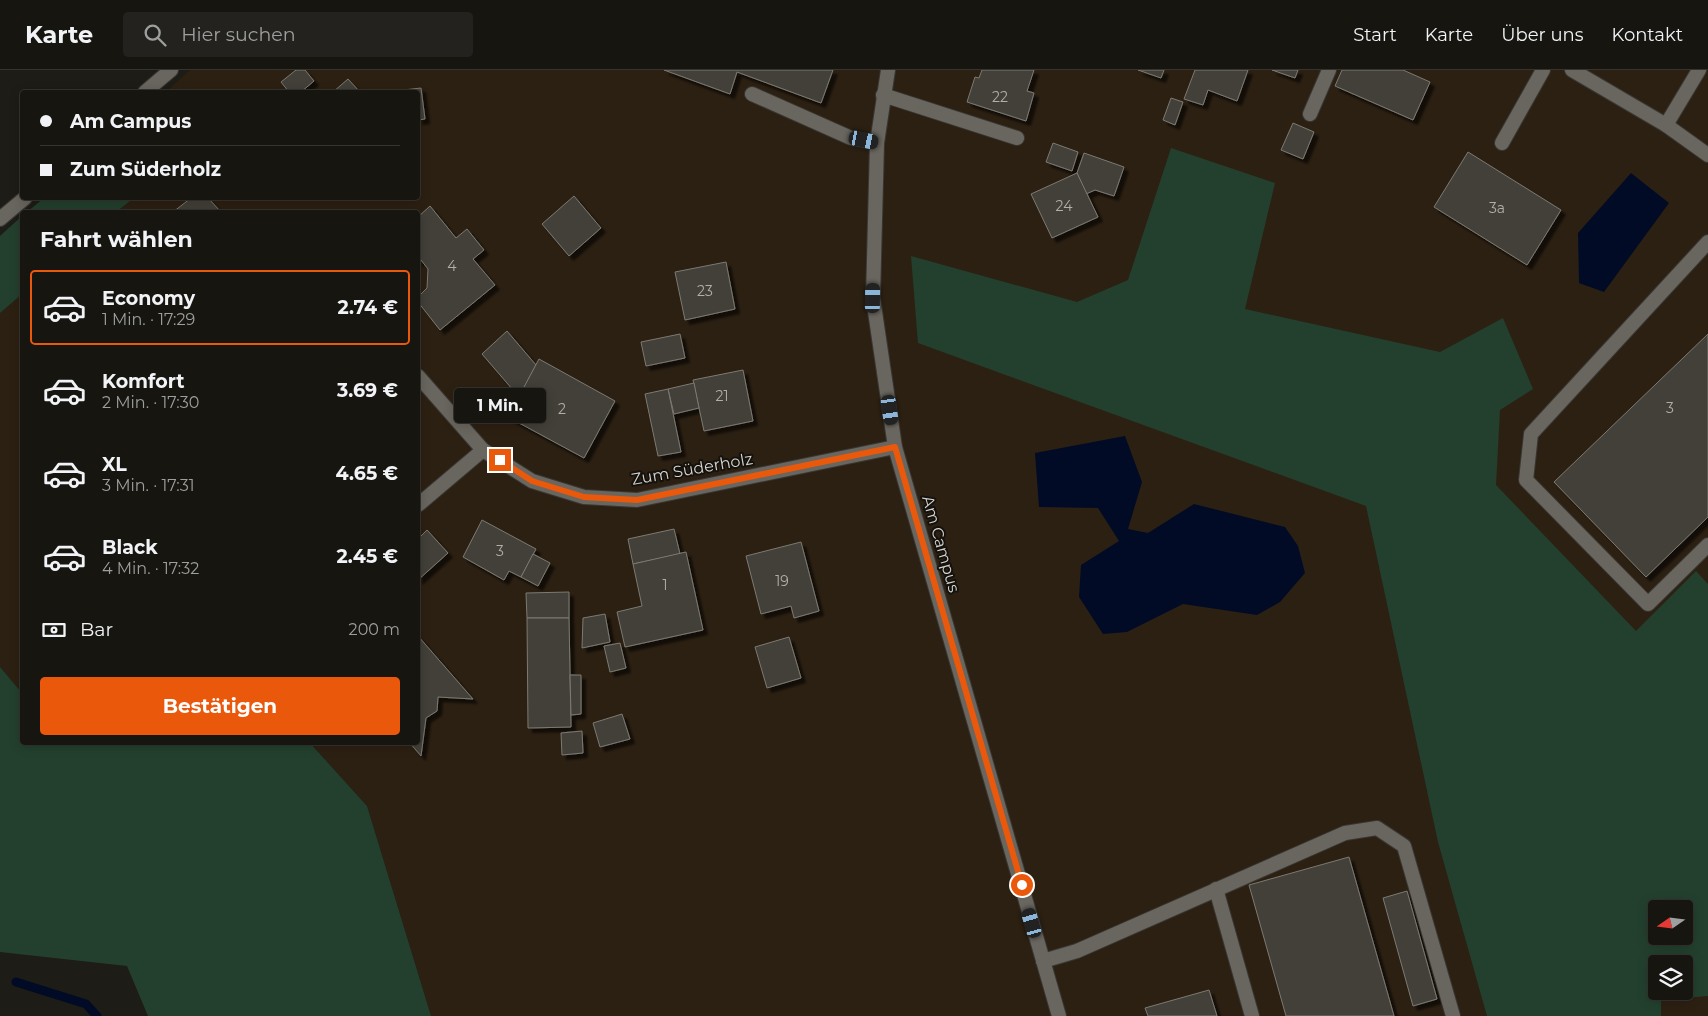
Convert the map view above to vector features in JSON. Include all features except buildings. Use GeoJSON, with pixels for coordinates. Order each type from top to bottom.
{"type":"FeatureCollection","features":[{"type":"Feature","properties":{"kind":"street"},"geometry":{"type":"LineString","coordinates":[[147,90],[171,70]]}},
{"type":"Feature","properties":{"kind":"street","name":"Am Campus"},"geometry":{"type":"LineString","coordinates":[[888,70],[877,143],[873,298],[895,447],[1060,1016]]}},
{"type":"Feature","properties":{"kind":"street"},"geometry":{"type":"LineString","coordinates":[[1310,114],[1329,70]]}},
{"type":"Feature","properties":{"kind":"street"},"geometry":{"type":"LineString","coordinates":[[1502,143],[1543,70]]}},
{"type":"Feature","properties":{"kind":"street"},"geometry":{"type":"LineString","coordinates":[[1666,125],[1699,70]]}},
{"type":"Feature","properties":{"kind":"street"},"geometry":{"type":"LineString","coordinates":[[1579,72],[1666,125],[1708,155]]}},
{"type":"Feature","properties":{"kind":"street"},"geometry":{"type":"LineString","coordinates":[[752,94],[852,138],[877,143]]}},
{"type":"Feature","properties":{"kind":"street"},"geometry":{"type":"LineString","coordinates":[[883,95],[1017,138]]}},
{"type":"Feature","properties":{"kind":"street"},"geometry":{"type":"LineString","coordinates":[[0,219],[23,200]]}},
{"type":"Feature","properties":{"kind":"street"},"geometry":{"type":"LineString","coordinates":[[1707,246],[1531,434],[1526,480],[1648,604],[1708,545]]}},
{"type":"Feature","properties":{"kind":"street","name":"Zum Süderholz"},"geometry":{"type":"LineString","coordinates":[[420,378],[484,450],[532,481],[584,497],[637,500],[895,447]]}},
{"type":"Feature","properties":{"kind":"street"},"geometry":{"type":"LineString","coordinates":[[420,504],[484,450]]}},
{"type":"Feature","properties":{"kind":"street"},"geometry":{"type":"LineString","coordinates":[[1044,961],[1077,951],[1345,832],[1377,828],[1404,846],[1453,1016]]}},
{"type":"Feature","properties":{"kind":"street"},"geometry":{"type":"LineString","coordinates":[[1216,889],[1252,1016]]}},
{"type":"Feature","properties":{"kind":"shaded area"},"geometry":{"type":"Polygon","coordinates":[[[190,70],[1708,70],[1708,1016],[431,1016],[367,806],[312,745],[420,745],[420,210],[119,210],[131,200],[420,200],[420,90],[168,90],[190,70]]]}},
{"type":"Feature","properties":{"kind":"shaded area"},"geometry":{"type":"Polygon","coordinates":[[[20,296],[20,691],[0,667],[0,313],[20,296]]]}},
{"type":"Feature","properties":{"kind":"green space"},"geometry":{"type":"Polygon","coordinates":[[[1171,148],[1275,183],[1245,309],[1440,352],[1503,318],[1533,389],[1500,410],[1496,485],[1636,631],[1696,571],[1708,584],[1708,996],[1693,997],[1693,955],[1648,955],[1648,1000],[1661,1000],[1661,1016],[1487,1016],[1438,842],[1366,506],[918,343],[911,256],[1077,302],[1128,280],[1171,148]]]}},
{"type":"Feature","properties":{"kind":"green space"},"geometry":{"type":"Polygon","coordinates":[[[42,200],[131,200],[119,210],[29,210],[42,200]]]}},
{"type":"Feature","properties":{"kind":"green space"},"geometry":{"type":"Polygon","coordinates":[[[20,218],[20,296],[0,313],[0,236],[20,218]]]}},
{"type":"Feature","properties":{"kind":"green space"},"geometry":{"type":"Polygon","coordinates":[[[0,667],[20,691],[20,745],[312,745],[367,806],[431,1016],[148,1016],[127,966],[0,952],[0,667]]]}},
{"type":"Feature","properties":{"kind":"water"},"geometry":{"type":"Polygon","coordinates":[[[1631,173],[1669,203],[1604,292],[1579,283],[1578,233],[1631,173]]]}},
{"type":"Feature","properties":{"kind":"water"},"geometry":{"type":"Polygon","coordinates":[[[1125,436],[1142,482],[1128,529],[1148,533],[1194,504],[1285,527],[1298,546],[1305,573],[1280,602],[1257,615],[1183,604],[1127,632],[1103,634],[1079,597],[1081,565],[1119,541],[1098,508],[1039,507],[1035,453],[1125,436]]]}},
{"type":"Feature","properties":{"kind":"waterway"},"geometry":{"type":"LineString","coordinates":[[16,982],[86,1004],[97,1016]]}},
{"type":"Feature","properties":{"kind":"route"},"geometry":{"type":"LineString","coordinates":[[500,460],[532,481],[584,497],[637,500],[895,447],[1022,885]]}}]}
